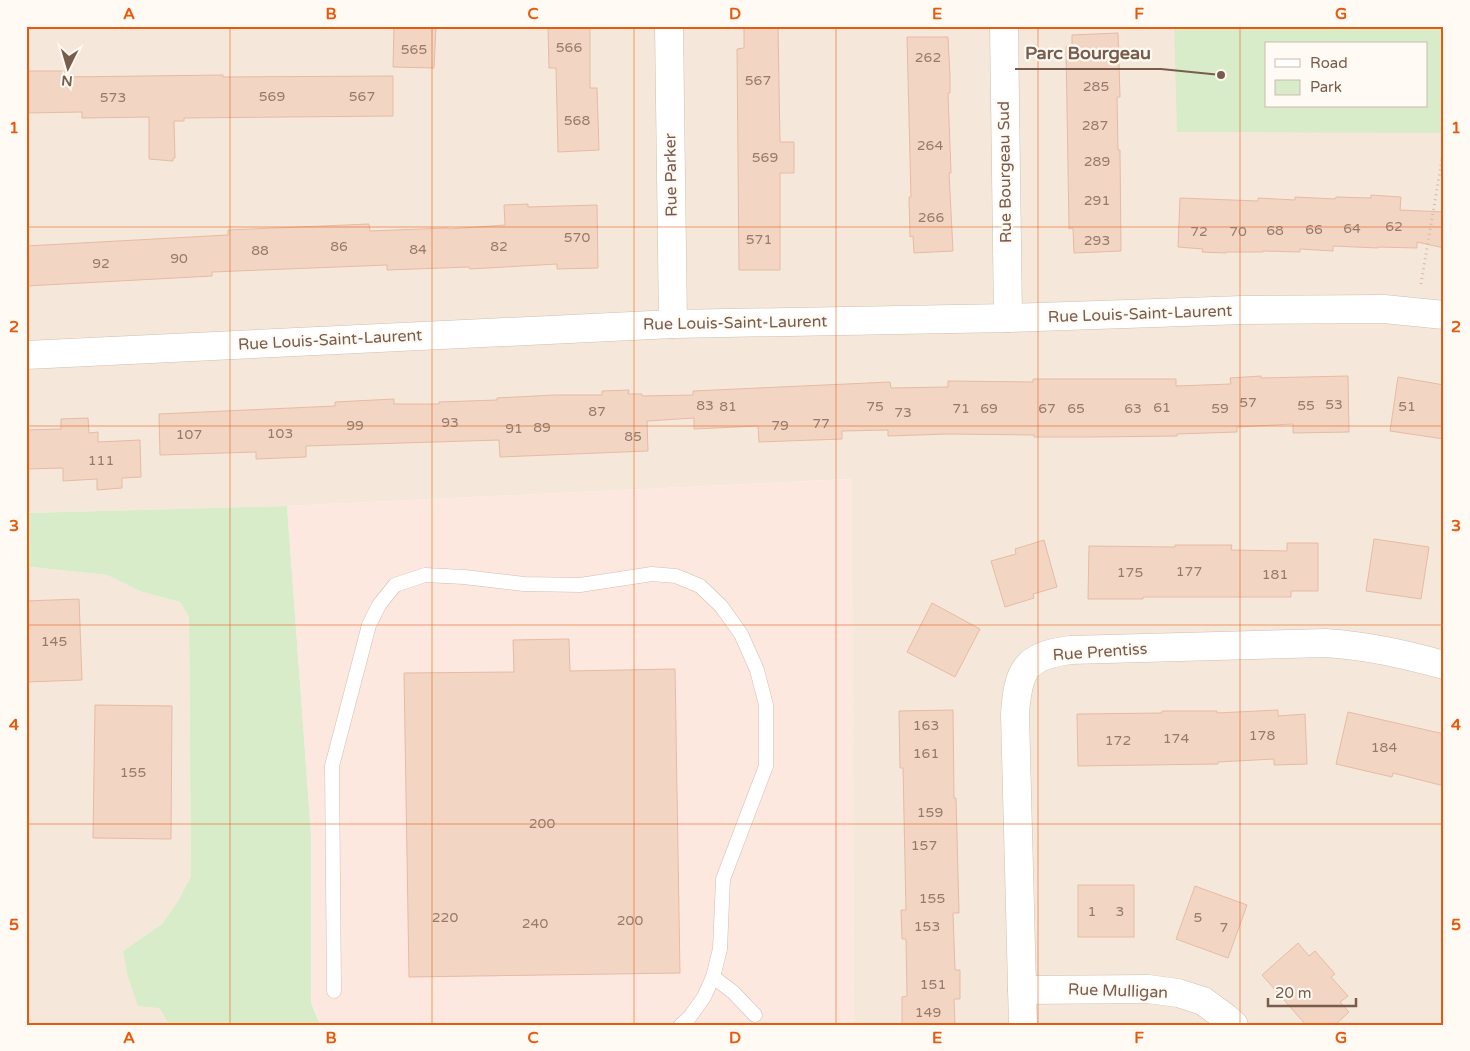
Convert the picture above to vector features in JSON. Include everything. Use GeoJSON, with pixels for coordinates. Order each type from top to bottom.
{"type":"FeatureCollection","features":[{"type":"Feature","properties":{"kind":"street","name":"Rue Parker"},"geometry":{"type":"LineString","coordinates":[[669,26],[673,324]]}},
{"type":"Feature","properties":{"kind":"street","name":"Rue Bourgeau Sud"},"geometry":{"type":"LineString","coordinates":[[1004,26],[1008,318]]}},
{"type":"Feature","properties":{"kind":"street","name":"Rue Louis-Saint-Laurent"},"geometry":{"type":"LineString","coordinates":[[26,355],[673,324],[1008,318],[1242,310],[1384,308],[1444,315]]}},
{"type":"Feature","properties":{"kind":"street","name":"Rue Prentiss"},"geometry":{"type":"LineString","coordinates":[[1023,1025],[1015,714],[1016,694],[1021,675],[1031,662],[1049,653],[1070,650],[1326,643],[1382,649],[1444,665]]}},
{"type":"Feature","properties":{"kind":"street","name":"Rue Mulligan"},"geometry":{"type":"LineString","coordinates":[[1022,990],[1148,989],[1178,993],[1203,1001],[1225,1016],[1234,1025]]}},
{"type":"Feature","properties":{"kind":"lane"},"geometry":{"type":"LineString","coordinates":[[334,991],[332,766],[369,625],[379,605],[395,585],[425,575],[464,577],[524,584],[580,585],[652,574],[676,576],[700,586],[721,606],[740,634],[756,670],[766,705],[766,766],[723,879],[720,949],[713,977],[704,997],[690,1018],[681,1025]]}},
{"type":"Feature","properties":{"kind":"lane"},"geometry":{"type":"LineString","coordinates":[[713,977],[733,992],[755,1015]]}},
{"type":"Feature","properties":{"kind":"path"},"geometry":{"type":"LineString","coordinates":[[1417,311],[1444,147]]}},
{"type":"Feature","properties":{"kind":"shaded area"},"geometry":{"type":"Polygon","coordinates":[[[26,26],[1444,26],[1444,1025],[854,1025],[851,479],[287,506],[26,513],[26,26]]]}},
{"type":"Feature","properties":{"kind":"shaded area"},"geometry":{"type":"Polygon","coordinates":[[[852,479],[854,1025],[320,1025],[311,1003],[311,834],[287,506],[852,479]]]}},
{"type":"Feature","properties":{"kind":"shaded area"},"geometry":{"type":"Polygon","coordinates":[[[31,567],[107,575],[142,592],[180,602],[189,617],[191,876],[178,901],[162,924],[123,951],[169,1025],[26,1025],[26,569],[31,567]]]}},
{"type":"Feature","properties":{"kind":"green space"},"geometry":{"type":"Polygon","coordinates":[[[1174,26],[1444,26],[1444,133],[1177,132],[1174,26]]]}},
{"type":"Feature","properties":{"kind":"green space"},"geometry":{"type":"Polygon","coordinates":[[[287,506],[311,834],[311,1003],[320,1025],[169,1025],[159,1008],[138,1006],[128,977],[123,951],[162,924],[178,901],[191,876],[189,617],[180,602],[142,592],[107,575],[31,567],[26,569],[26,513],[287,506]]]}},
{"type":"Feature","properties":{"kind":"building"},"geometry":{"type":"Polygon","coordinates":[[[394,26],[436,26],[434,68],[393,67],[394,26]]]}},
{"type":"Feature","properties":{"kind":"building"},"geometry":{"type":"Polygon","coordinates":[[[548,26],[590,26],[590,88],[597,88],[599,150],[558,152],[556,68],[549,68],[548,26]]]}},
{"type":"Feature","properties":{"kind":"building"},"geometry":{"type":"Polygon","coordinates":[[[744,26],[778,26],[780,142],[794,142],[794,173],[780,173],[780,270],[739,270],[737,49],[744,48],[744,26]]]}},
{"type":"Feature","properties":{"kind":"building"},"geometry":{"type":"Polygon","coordinates":[[[1118,33],[1120,97],[1117,97],[1118,150],[1120,150],[1121,251],[1074,253],[1073,228],[1069,229],[1066,47],[1072,47],[1072,35],[1118,33]]]}},
{"type":"Feature","properties":{"kind":"building"},"geometry":{"type":"Polygon","coordinates":[[[907,37],[948,37],[951,173],[949,173],[953,251],[914,253],[913,236],[910,237],[909,197],[911,197],[907,37]]]}},
{"type":"Feature","properties":{"kind":"building"},"geometry":{"type":"Polygon","coordinates":[[[26,71],[64,71],[64,77],[223,75],[223,77],[393,76],[393,116],[184,118],[184,121],[174,121],[175,158],[173,158],[173,161],[149,159],[149,117],[82,118],[82,112],[26,113],[26,71]]]}},
{"type":"Feature","properties":{"kind":"building"},"geometry":{"type":"Polygon","coordinates":[[[1371,195],[1401,197],[1400,210],[1444,212],[1444,248],[1417,242],[1417,248],[1333,246],[1333,251],[1300,249],[1300,252],[1226,253],[1202,252],[1203,249],[1178,247],[1180,198],[1258,201],[1258,198],[1295,200],[1295,197],[1371,198],[1371,195]]]}},
{"type":"Feature","properties":{"kind":"building"},"geometry":{"type":"Polygon","coordinates":[[[528,204],[528,207],[597,205],[598,268],[557,269],[557,264],[470,269],[469,267],[387,270],[387,265],[212,272],[212,276],[26,286],[26,246],[228,235],[228,230],[369,224],[370,231],[449,229],[505,225],[504,205],[528,204]]]}},
{"type":"Feature","properties":{"kind":"building"},"geometry":{"type":"Polygon","coordinates":[[[1261,376],[1261,378],[1348,376],[1349,432],[1293,433],[1293,424],[1237,427],[1237,432],[1177,434],[1177,436],[1034,437],[1034,435],[948,434],[888,436],[888,430],[842,431],[842,439],[759,442],[758,426],[694,429],[694,418],[647,421],[648,451],[500,457],[499,440],[306,446],[306,457],[256,459],[256,452],[160,455],[159,414],[335,406],[335,402],[394,399],[394,404],[439,404],[439,402],[497,400],[497,398],[602,395],[602,391],[629,390],[628,394],[642,394],[642,396],[693,395],[693,391],[890,382],[891,388],[948,387],[948,381],[1033,382],[1033,379],[1176,379],[1176,386],[1231,384],[1230,378],[1261,376]]]}},
{"type":"Feature","properties":{"kind":"building"},"geometry":{"type":"Polygon","coordinates":[[[1398,377],[1444,385],[1444,439],[1390,431],[1398,377]]]}},
{"type":"Feature","properties":{"kind":"building"},"geometry":{"type":"Polygon","coordinates":[[[88,418],[89,433],[98,432],[98,442],[140,440],[141,477],[122,478],[122,488],[97,490],[97,479],[63,481],[63,468],[26,469],[26,430],[61,429],[61,419],[88,418]]]}},
{"type":"Feature","properties":{"kind":"building"},"geometry":{"type":"Polygon","coordinates":[[[1374,539],[1429,547],[1421,599],[1366,591],[1374,539]]]}},
{"type":"Feature","properties":{"kind":"building"},"geometry":{"type":"Polygon","coordinates":[[[1044,540],[1057,587],[1033,594],[1034,598],[1005,607],[991,561],[1016,554],[1015,549],[1044,540]]]}},
{"type":"Feature","properties":{"kind":"building"},"geometry":{"type":"Polygon","coordinates":[[[1287,543],[1318,543],[1318,591],[1291,591],[1291,597],[1088,599],[1089,546],[1175,547],[1175,545],[1232,545],[1231,550],[1287,551],[1287,543]]]}},
{"type":"Feature","properties":{"kind":"building"},"geometry":{"type":"Polygon","coordinates":[[[79,599],[82,680],[26,682],[26,601],[79,599]]]}},
{"type":"Feature","properties":{"kind":"building"},"geometry":{"type":"Polygon","coordinates":[[[932,603],[980,629],[955,677],[907,652],[932,603]]]}},
{"type":"Feature","properties":{"kind":"building"},"geometry":{"type":"Polygon","coordinates":[[[569,639],[570,671],[675,669],[680,973],[409,977],[404,673],[514,672],[513,640],[569,639]]]}},
{"type":"Feature","properties":{"kind":"building"},"geometry":{"type":"Polygon","coordinates":[[[95,705],[172,706],[171,839],[93,838],[95,705]]]}},
{"type":"Feature","properties":{"kind":"building"},"geometry":{"type":"Polygon","coordinates":[[[953,710],[954,798],[956,798],[959,913],[953,913],[955,970],[960,970],[960,999],[954,999],[955,1025],[902,1025],[902,997],[907,996],[906,939],[902,939],[901,910],[906,910],[903,768],[900,768],[899,711],[953,710]]]}},
{"type":"Feature","properties":{"kind":"building"},"geometry":{"type":"Polygon","coordinates":[[[1278,710],[1278,716],[1305,714],[1307,764],[1274,765],[1274,759],[1218,762],[1218,764],[1078,766],[1077,714],[1162,713],[1162,711],[1217,711],[1217,713],[1278,710]]]}},
{"type":"Feature","properties":{"kind":"building"},"geometry":{"type":"Polygon","coordinates":[[[1348,712],[1444,734],[1444,786],[1393,773],[1392,777],[1336,764],[1348,712]]]}},
{"type":"Feature","properties":{"kind":"building"},"geometry":{"type":"Polygon","coordinates":[[[1078,885],[1134,885],[1134,937],[1078,937],[1078,885]]]}},
{"type":"Feature","properties":{"kind":"building"},"geometry":{"type":"Polygon","coordinates":[[[1195,886],[1247,905],[1228,958],[1176,939],[1195,886]]]}},
{"type":"Feature","properties":{"kind":"building"},"geometry":{"type":"Polygon","coordinates":[[[1298,943],[1309,956],[1315,951],[1335,974],[1331,977],[1348,996],[1340,1002],[1349,1012],[1335,1025],[1306,1025],[1262,975],[1298,943]]]}},
{"type":"Feature","properties":{"kind":"place","name":"Parc Bourgeau"},"geometry":{"type":"Point","coordinates":[1221,75]}}]}
